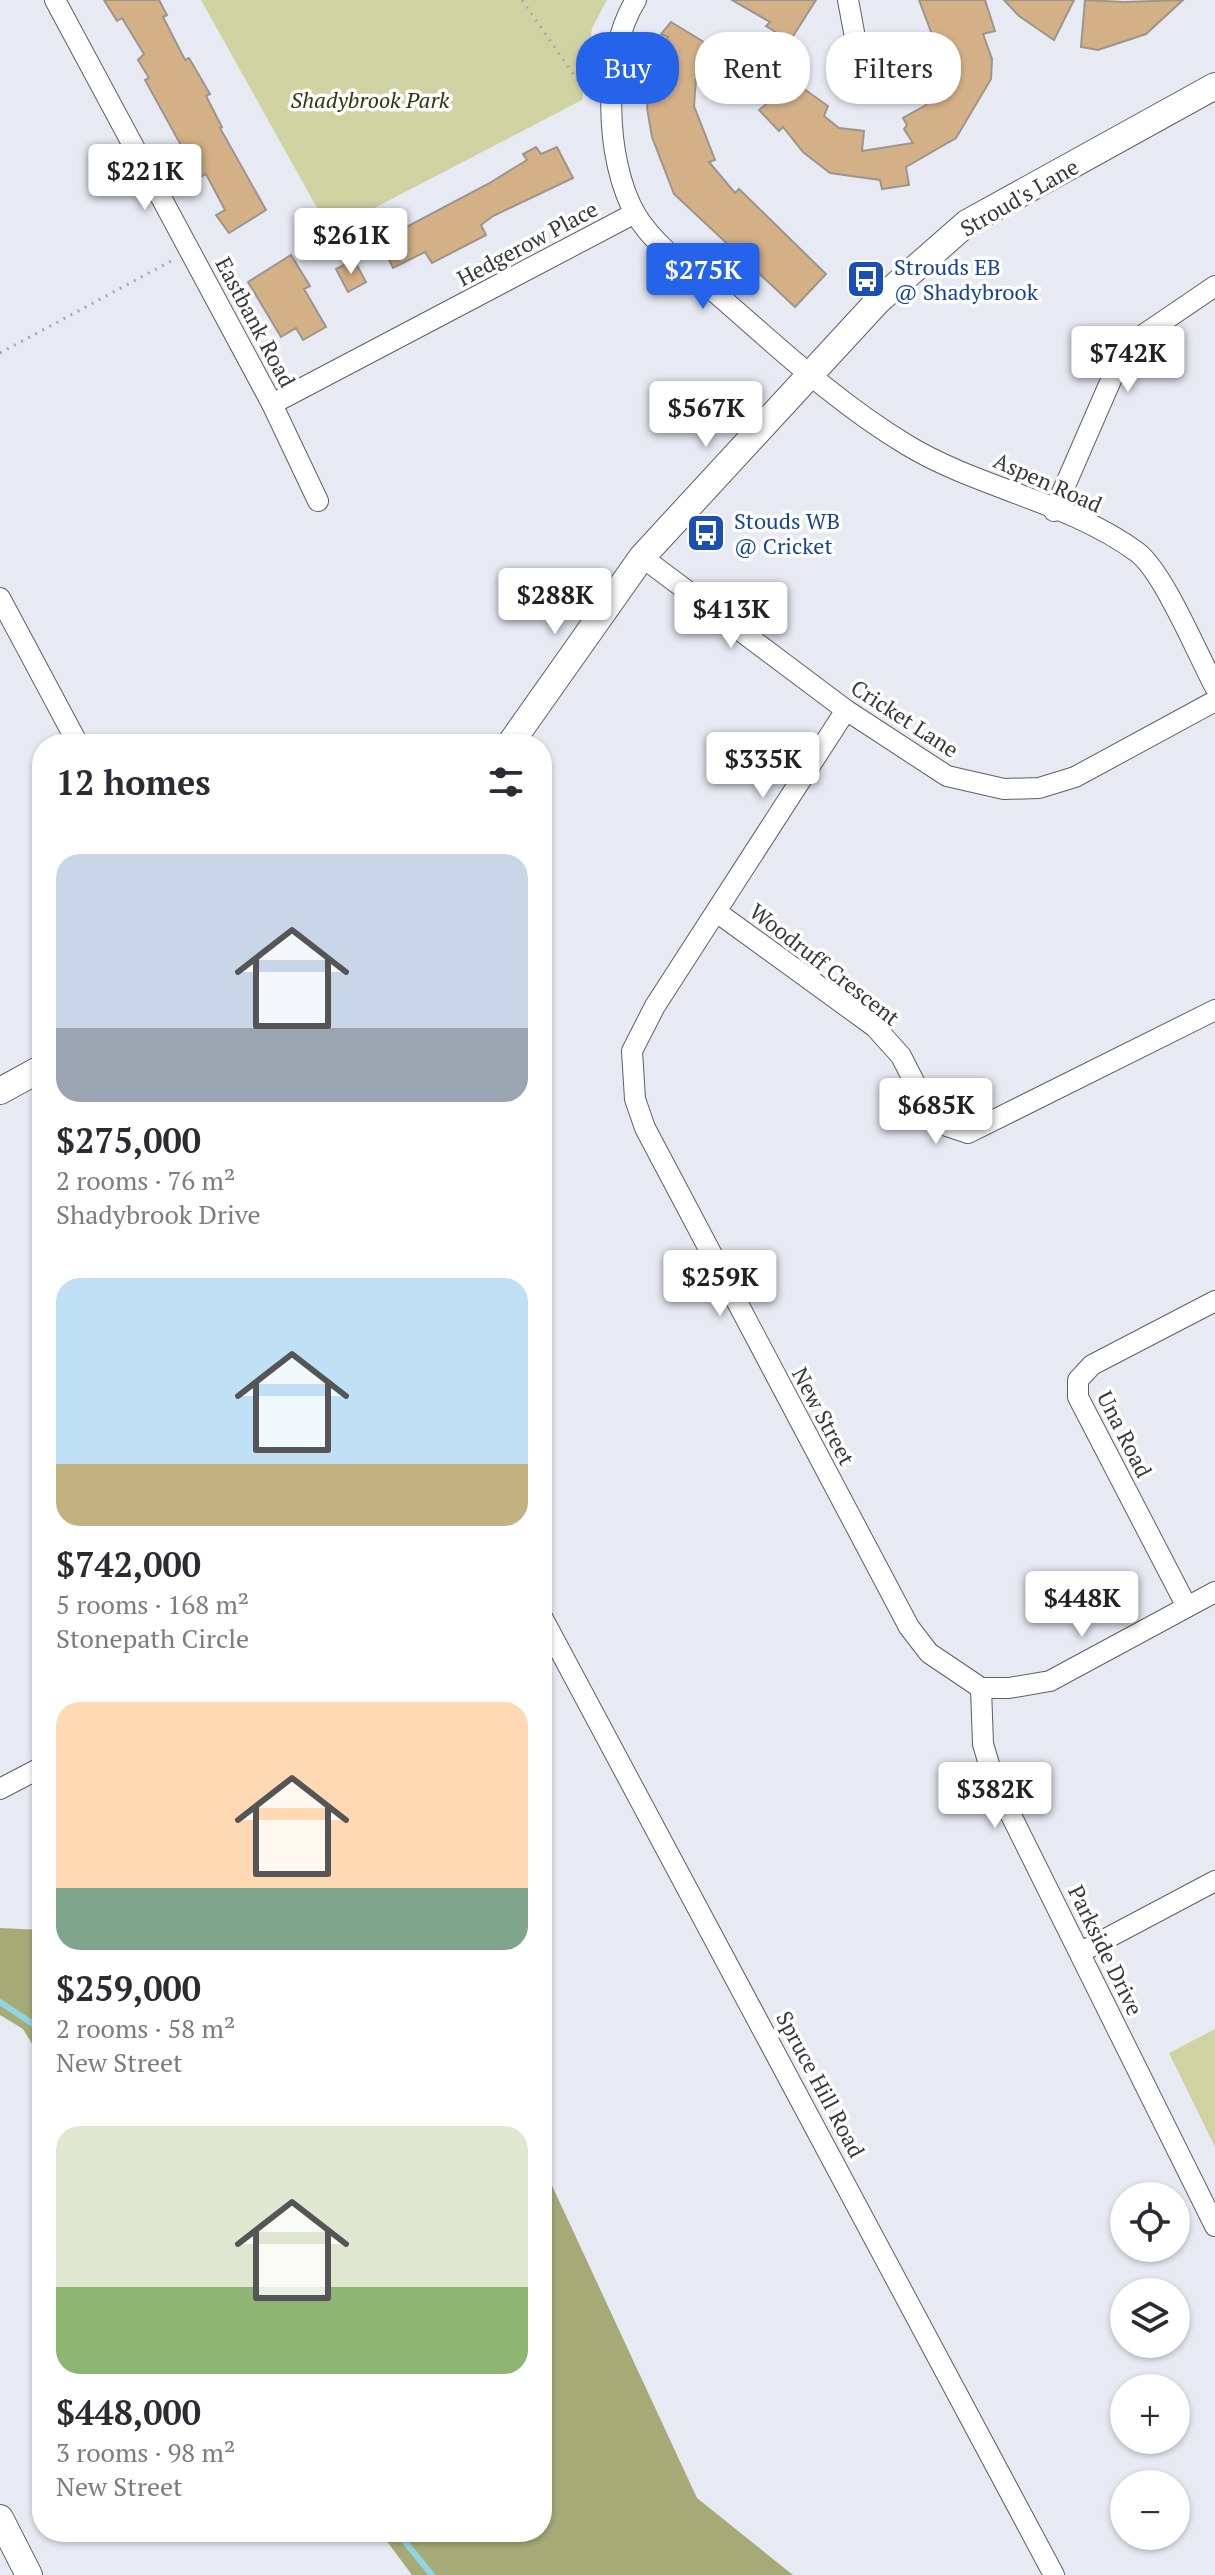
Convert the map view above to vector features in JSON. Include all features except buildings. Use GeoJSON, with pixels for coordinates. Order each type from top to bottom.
{"type":"FeatureCollection","features":[{"type":"Feature","properties":{"kind":"street","name":"Eastbank Road"},"geometry":{"type":"LineString","coordinates":[[55,0],[272,404],[318,501]]}},
{"type":"Feature","properties":{"kind":"street"},"geometry":{"type":"LineString","coordinates":[[635,213],[613,144],[609,93],[627,14],[636,0]]}},
{"type":"Feature","properties":{"kind":"street"},"geometry":{"type":"LineString","coordinates":[[848,0],[854,32]]}},
{"type":"Feature","properties":{"kind":"street","name":"Stroud's Lane"},"geometry":{"type":"LineString","coordinates":[[517,734],[642,557],[878,301],[967,223],[1215,86]]}},
{"type":"Feature","properties":{"kind":"street","name":"Aspen Road"},"geometry":{"type":"LineString","coordinates":[[635,213],[663,248],[807,375],[909,446],[1139,553],[1157,577],[1215,687]]}},
{"type":"Feature","properties":{"kind":"street","name":"Hedgerow Place"},"geometry":{"type":"LineString","coordinates":[[272,404],[635,213]]}},
{"type":"Feature","properties":{"kind":"street"},"geometry":{"type":"LineString","coordinates":[[1054,511],[1118,364],[1140,337],[1215,286]]}},
{"type":"Feature","properties":{"kind":"street","name":"Cricket Lane"},"geometry":{"type":"LineString","coordinates":[[642,557],[846,710],[947,776],[1004,789],[1039,788],[1075,777],[1215,701]]}},
{"type":"Feature","properties":{"kind":"street"},"geometry":{"type":"LineString","coordinates":[[0,598],[73,734]]}},
{"type":"Feature","properties":{"kind":"street","name":"New Street"},"geometry":{"type":"LineString","coordinates":[[846,710],[718,913],[655,1006],[632,1051],[635,1099],[640,1114],[909,1627],[929,1653],[981,1688]]}},
{"type":"Feature","properties":{"kind":"street","name":"Woodruff Crescent"},"geometry":{"type":"LineString","coordinates":[[718,913],[875,1027],[901,1056],[925,1103],[944,1125],[968,1133],[1215,1010]]}},
{"type":"Feature","properties":{"kind":"street"},"geometry":{"type":"LineString","coordinates":[[0,1091],[32,1073]]}},
{"type":"Feature","properties":{"kind":"street","name":"Una Road"},"geometry":{"type":"LineString","coordinates":[[1187,1607],[1078,1397],[1078,1380],[1092,1365],[1215,1301]]}},
{"type":"Feature","properties":{"kind":"street"},"geometry":{"type":"LineString","coordinates":[[981,1688],[1050,1681],[1215,1592]]}},
{"type":"Feature","properties":{"kind":"street","name":"Spruce Hill Road"},"geometry":{"type":"LineString","coordinates":[[552,1636],[1054,2575]]}},
{"type":"Feature","properties":{"kind":"street","name":"Parkside Drive"},"geometry":{"type":"LineString","coordinates":[[981,1688],[983,1744],[994,1781],[1215,2226]]}},
{"type":"Feature","properties":{"kind":"street"},"geometry":{"type":"LineString","coordinates":[[0,1789],[32,1772]]}},
{"type":"Feature","properties":{"kind":"street"},"geometry":{"type":"LineString","coordinates":[[1081,1952],[1215,1881]]}},
{"type":"Feature","properties":{"kind":"street"},"geometry":{"type":"LineString","coordinates":[[0,2518],[29,2575]]}},
{"type":"Feature","properties":{"kind":"path"},"geometry":{"type":"LineString","coordinates":[[522,0],[576,78]]}},
{"type":"Feature","properties":{"kind":"path"},"geometry":{"type":"LineString","coordinates":[[0,353],[190,250]]}},
{"type":"Feature","properties":{"kind":"green space","name":"Shadybrook Park"},"geometry":{"type":"Polygon","coordinates":[[[201,0],[607,0],[591,32],[576,32],[576,103],[330,231],[201,0]]]}},
{"type":"Feature","properties":{"kind":"green space"},"geometry":{"type":"Polygon","coordinates":[[[0,1928],[32,1930],[32,2044],[23,2029],[0,2015],[0,1928]]]}},
{"type":"Feature","properties":{"kind":"green space"},"geometry":{"type":"Polygon","coordinates":[[[1215,2029],[1215,2147],[1169,2053],[1215,2029]]]}},
{"type":"Feature","properties":{"kind":"green space"},"geometry":{"type":"Polygon","coordinates":[[[552,2186],[697,2498],[793,2575],[412,2575],[387,2542],[552,2542],[552,2186]]]}},
{"type":"Feature","properties":{"kind":"waterway"},"geometry":{"type":"LineString","coordinates":[[0,2002],[32,2023]]}},
{"type":"Feature","properties":{"kind":"waterway"},"geometry":{"type":"LineString","coordinates":[[405,2542],[432,2575]]}},
{"type":"Feature","properties":{"kind":"place","name":"Strouds EB @ Shadybrook"},"geometry":{"type":"Point","coordinates":[866,279]}},
{"type":"Feature","properties":{"kind":"place","name":"Stouds WB @ Cricket"},"geometry":{"type":"Point","coordinates":[706,533]}}]}
